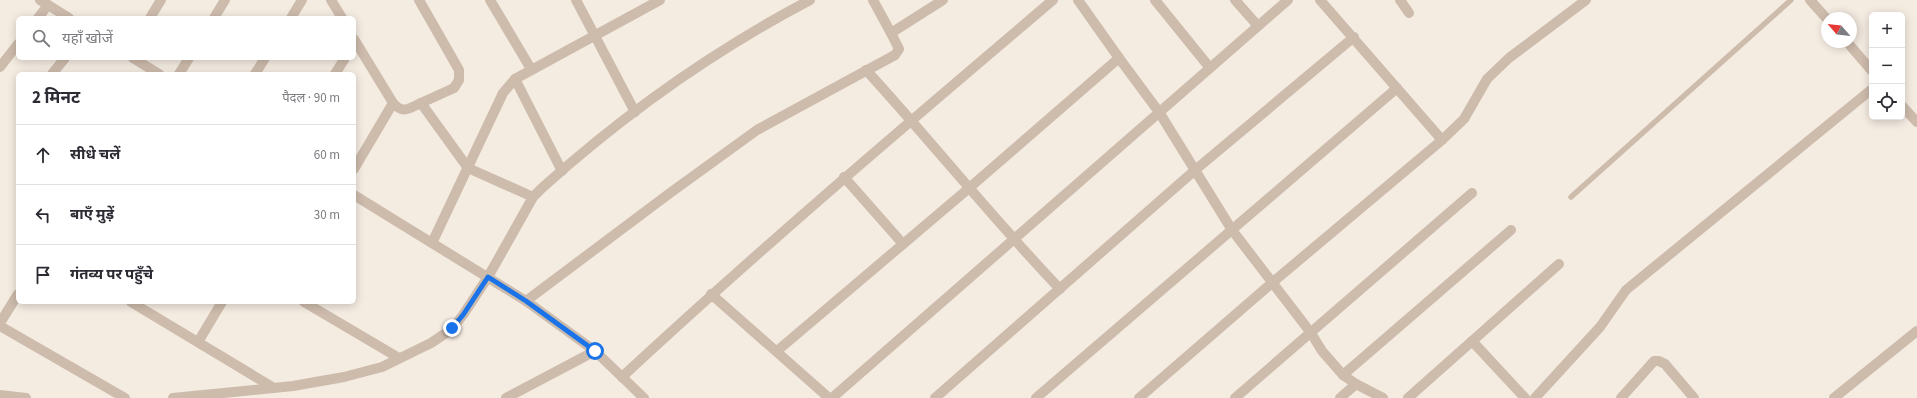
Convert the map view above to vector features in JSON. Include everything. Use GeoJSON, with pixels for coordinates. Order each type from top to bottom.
{"type":"FeatureCollection","features":[{"type":"Feature","properties":{"kind":"street"},"geometry":{"type":"LineString","coordinates":[[151,16],[161,0]]}},
{"type":"Feature","properties":{"kind":"street"},"geometry":{"type":"LineString","coordinates":[[215,16],[225,0]]}},
{"type":"Feature","properties":{"kind":"street"},"geometry":{"type":"LineString","coordinates":[[292,16],[302,0]]}},
{"type":"Feature","properties":{"kind":"street"},"geometry":{"type":"LineString","coordinates":[[331,0],[341,16]]}},
{"type":"Feature","properties":{"kind":"street"},"geometry":{"type":"LineString","coordinates":[[356,44],[393,103],[402,110],[454,88],[459,80],[459,70],[419,0]]}},
{"type":"Feature","properties":{"kind":"street"},"geometry":{"type":"LineString","coordinates":[[490,0],[531,69]]}},
{"type":"Feature","properties":{"kind":"street"},"geometry":{"type":"LineString","coordinates":[[576,0],[635,112]]}},
{"type":"Feature","properties":{"kind":"street"},"geometry":{"type":"LineString","coordinates":[[432,243],[503,94],[515,79],[595,34],[660,0]]}},
{"type":"Feature","properties":{"kind":"street"},"geometry":{"type":"LineString","coordinates":[[173,398],[274,388],[344,377],[382,367],[431,343],[452,328],[463,315],[488,277],[533,197],[562,171],[635,112],[713,56],[770,21],[810,0]]}},
{"type":"Feature","properties":{"kind":"street"},"geometry":{"type":"LineString","coordinates":[[526,301],[757,130],[898,52],[899,49],[873,0]]}},
{"type":"Feature","properties":{"kind":"street"},"geometry":{"type":"LineString","coordinates":[[891,33],[943,0]]}},
{"type":"Feature","properties":{"kind":"street"},"geometry":{"type":"LineString","coordinates":[[622,377],[711,294],[844,177],[1053,0]]}},
{"type":"Feature","properties":{"kind":"street"},"geometry":{"type":"LineString","coordinates":[[1155,0],[1210,68]]}},
{"type":"Feature","properties":{"kind":"street"},"geometry":{"type":"LineString","coordinates":[[1235,0],[1258,26]]}},
{"type":"Feature","properties":{"kind":"street"},"geometry":{"type":"LineString","coordinates":[[711,294],[831,398],[1288,0]]}},
{"type":"Feature","properties":{"kind":"street"},"geometry":{"type":"LineString","coordinates":[[1320,0],[1354,37],[1442,140]]}},
{"type":"Feature","properties":{"kind":"street"},"geometry":{"type":"LineString","coordinates":[[1400,0],[1409,13]]}},
{"type":"Feature","properties":{"kind":"street"},"geometry":{"type":"LineString","coordinates":[[1139,398],[1272,282],[1442,140],[1464,119],[1487,79],[1508,58],[1586,0]]}},
{"type":"Feature","properties":{"kind":"street"},"geometry":{"type":"LineString","coordinates":[[1810,0],[1821,12]]}},
{"type":"Feature","properties":{"kind":"street"},"geometry":{"type":"LineString","coordinates":[[1080,1],[1119,58],[1159,112],[1194,171],[1232,230],[1311,333],[1322,351],[1343,375],[1356,384],[1383,398]]}},
{"type":"Feature","properties":{"kind":"street"},"geometry":{"type":"LineString","coordinates":[[39,16],[44,3],[66,16]]}},
{"type":"Feature","properties":{"kind":"street"},"geometry":{"type":"LineString","coordinates":[[935,398],[1194,171],[1354,37]]}},
{"type":"Feature","properties":{"kind":"street"},"geometry":{"type":"LineString","coordinates":[[0,67],[16,47]]}},
{"type":"Feature","properties":{"kind":"street"},"geometry":{"type":"LineString","coordinates":[[1852,48],[1869,68]]}},
{"type":"Feature","properties":{"kind":"street"},"geometry":{"type":"LineString","coordinates":[[777,351],[968,189],[1119,58]]}},
{"type":"Feature","properties":{"kind":"street"},"geometry":{"type":"LineString","coordinates":[[54,72],[63,60]]}},
{"type":"Feature","properties":{"kind":"street"},"geometry":{"type":"LineString","coordinates":[[136,60],[154,72]]}},
{"type":"Feature","properties":{"kind":"street"},"geometry":{"type":"LineString","coordinates":[[180,72],[188,60]]}},
{"type":"Feature","properties":{"kind":"street"},"geometry":{"type":"LineString","coordinates":[[256,72],[265,60]]}},
{"type":"Feature","properties":{"kind":"street"},"geometry":{"type":"LineString","coordinates":[[336,72],[344,60]]}},
{"type":"Feature","properties":{"kind":"street"},"geometry":{"type":"LineString","coordinates":[[866,70],[912,120],[968,189],[1013,240],[1060,289]]}},
{"type":"Feature","properties":{"kind":"street"},"geometry":{"type":"LineString","coordinates":[[515,79],[562,171]]}},
{"type":"Feature","properties":{"kind":"street"},"geometry":{"type":"LineString","coordinates":[[1036,398],[1398,88]]}},
{"type":"Feature","properties":{"kind":"street"},"geometry":{"type":"LineString","coordinates":[[1535,398],[1600,327],[1626,290],[1636,280],[1869,91]]}},
{"type":"Feature","properties":{"kind":"street"},"geometry":{"type":"LineString","coordinates":[[356,166],[393,103]]}},
{"type":"Feature","properties":{"kind":"street"},"geometry":{"type":"LineString","coordinates":[[421,103],[468,168],[533,197]]}},
{"type":"Feature","properties":{"kind":"street"},"geometry":{"type":"LineString","coordinates":[[1905,109],[1917,122]]}},
{"type":"Feature","properties":{"kind":"street"},"geometry":{"type":"LineString","coordinates":[[844,177],[903,244]]}},
{"type":"Feature","properties":{"kind":"street"},"geometry":{"type":"LineString","coordinates":[[1235,398],[1472,193]]}},
{"type":"Feature","properties":{"kind":"street"},"geometry":{"type":"LineString","coordinates":[[356,195],[526,301],[595,351],[644,398]]}},
{"type":"Feature","properties":{"kind":"street"},"geometry":{"type":"LineString","coordinates":[[1343,375],[1511,230]]}},
{"type":"Feature","properties":{"kind":"street"},"geometry":{"type":"LineString","coordinates":[[1408,398],[1559,264]]}},
{"type":"Feature","properties":{"kind":"street"},"geometry":{"type":"LineString","coordinates":[[16,297],[0,325],[125,398]]}},
{"type":"Feature","properties":{"kind":"street"},"geometry":{"type":"LineString","coordinates":[[134,304],[274,388]]}},
{"type":"Feature","properties":{"kind":"street"},"geometry":{"type":"LineString","coordinates":[[198,342],[221,304]]}},
{"type":"Feature","properties":{"kind":"street"},"geometry":{"type":"LineString","coordinates":[[307,304],[399,358]]}},
{"type":"Feature","properties":{"kind":"street"},"geometry":{"type":"LineString","coordinates":[[1834,398],[1917,331]]}},
{"type":"Feature","properties":{"kind":"street"},"geometry":{"type":"LineString","coordinates":[[1472,341],[1524,398]]}},
{"type":"Feature","properties":{"kind":"street"},"geometry":{"type":"LineString","coordinates":[[506,398],[595,351]]}},
{"type":"Feature","properties":{"kind":"street"},"geometry":{"type":"LineString","coordinates":[[1624,397],[1654,361],[1659,361],[1666,364],[1694,398]]}},
{"type":"Feature","properties":{"kind":"street"},"geometry":{"type":"LineString","coordinates":[[1340,398],[1356,384]]}},
{"type":"Feature","properties":{"kind":"street"},"geometry":{"type":"LineString","coordinates":[[0,395],[26,398]]}},
{"type":"Feature","properties":{"kind":"lane"},"geometry":{"type":"LineString","coordinates":[[1571,197],[1791,0]]}},
{"type":"Feature","properties":{"kind":"route"},"geometry":{"type":"LineString","coordinates":[[452,328],[463,315],[488,277],[526,301],[595,351]]}}]}
